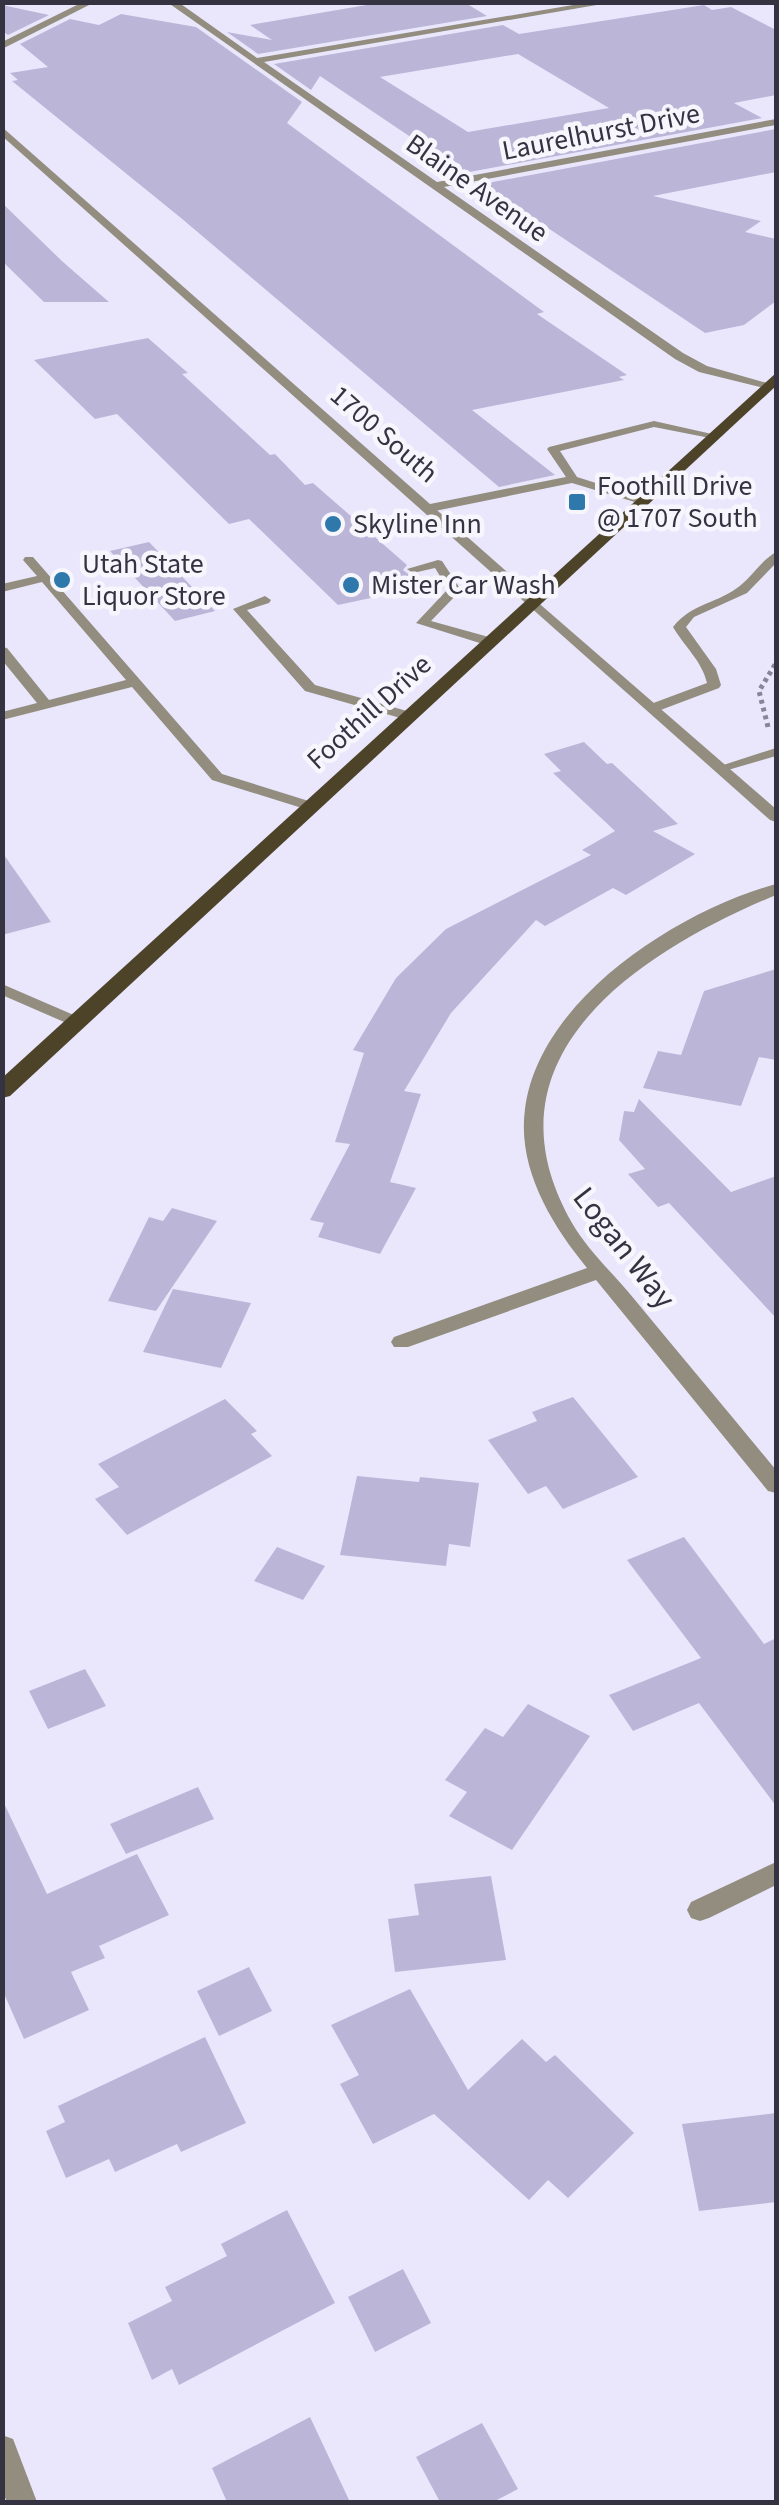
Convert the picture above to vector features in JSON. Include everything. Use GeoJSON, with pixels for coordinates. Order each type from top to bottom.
{"type":"FeatureCollection","features":[{"type":"Feature","properties":{"kind":"main road","name":"Foothill Drive"},"geometry":{"type":"LineString","coordinates":[[2,1091],[772,382]]}},
{"type":"Feature","properties":{"kind":"street"},"geometry":{"type":"LineString","coordinates":[[2,46],[91,2]]}},
{"type":"Feature","properties":{"kind":"street","name":"Blaine Avenue"},"geometry":{"type":"LineString","coordinates":[[171,2],[686,361],[772,382]]}},
{"type":"Feature","properties":{"kind":"street"},"geometry":{"type":"LineString","coordinates":[[254,60],[610,2]]}},
{"type":"Feature","properties":{"kind":"street","name":"Laurelhurst Drive"},"geometry":{"type":"LineString","coordinates":[[434,186],[776,122]]}},
{"type":"Feature","properties":{"kind":"street","name":"1700 South"},"geometry":{"type":"LineString","coordinates":[[2,130],[776,817]]}},
{"type":"Feature","properties":{"kind":"street","name":"Logan Way"},"geometry":{"type":"LineString","coordinates":[[776,890],[700,921],[630,965],[575,1019],[541,1076],[533,1104],[531,1134],[536,1167],[547,1199],[564,1226],[776,1485]]}},
{"type":"Feature","properties":{"kind":"street"},"geometry":{"type":"LineString","coordinates":[[401,1342],[600,1271]]}},
{"type":"Feature","properties":{"kind":"street"},"geometry":{"type":"LineString","coordinates":[[700,1910],[776,1873]]}},
{"type":"Feature","properties":{"kind":"street"},"geometry":{"type":"LineString","coordinates":[[2,2450],[22,2502]]}},
{"type":"Feature","properties":{"kind":"lane"},"geometry":{"type":"LineString","coordinates":[[574,479],[553,449],[654,424],[715,436]]}},
{"type":"Feature","properties":{"kind":"lane"},"geometry":{"type":"LineString","coordinates":[[430,508],[574,479],[642,501]]}},
{"type":"Feature","properties":{"kind":"lane"},"geometry":{"type":"LineString","coordinates":[[653,708],[714,685],[713,671],[686,641],[679,626],[690,614],[742,590],[776,556]]}},
{"type":"Feature","properties":{"kind":"lane"},"geometry":{"type":"LineString","coordinates":[[29,560],[217,777],[310,806]]}},
{"type":"Feature","properties":{"kind":"lane"},"geometry":{"type":"LineString","coordinates":[[413,569],[438,564],[454,590],[422,623],[492,642]]}},
{"type":"Feature","properties":{"kind":"lane"},"geometry":{"type":"LineString","coordinates":[[2,588],[45,578]]}},
{"type":"Feature","properties":{"kind":"lane"},"geometry":{"type":"LineString","coordinates":[[264,600],[238,609],[310,688],[410,716]]}},
{"type":"Feature","properties":{"kind":"lane"},"geometry":{"type":"LineString","coordinates":[[2,651],[46,705]]}},
{"type":"Feature","properties":{"kind":"lane"},"geometry":{"type":"LineString","coordinates":[[2,716],[135,682]]}},
{"type":"Feature","properties":{"kind":"lane"},"geometry":{"type":"LineString","coordinates":[[722,768],[775,752]]}},
{"type":"Feature","properties":{"kind":"lane"},"geometry":{"type":"LineString","coordinates":[[2,989],[77,1022]]}},
{"type":"Feature","properties":{"kind":"path"},"geometry":{"type":"LineString","coordinates":[[775,752],[758,692],[776,663]]}},
{"type":"Feature","properties":{"kind":"building"},"geometry":{"type":"Polygon","coordinates":[[[384,2],[464,2],[487,16],[258,54],[227,32],[272,40],[250,25],[384,2]]]}},
{"type":"Feature","properties":{"kind":"building"},"geometry":{"type":"Polygon","coordinates":[[[2,5],[49,15],[8,35],[2,31],[2,5]]]}},
{"type":"Feature","properties":{"kind":"building"},"geometry":{"type":"Polygon","coordinates":[[[704,5],[712,10],[731,7],[776,30],[776,95],[734,103],[762,118],[464,173],[320,76],[311,90],[274,64],[503,25],[519,34],[704,5]],[[518,54],[380,77],[468,132],[609,108],[518,54]]]}},
{"type":"Feature","properties":{"kind":"building"},"geometry":{"type":"Polygon","coordinates":[[[121,14],[196,27],[302,102],[287,123],[544,312],[537,314],[627,375],[619,377],[624,380],[472,410],[555,475],[499,487],[12,81],[18,80],[10,73],[48,67],[20,44],[70,19],[99,25],[121,14]]]}},
{"type":"Feature","properties":{"kind":"building"},"geometry":{"type":"Polygon","coordinates":[[[776,129],[776,172],[653,196],[761,221],[745,232],[776,239],[776,301],[744,325],[705,333],[482,184],[776,129]]]}},
{"type":"Feature","properties":{"kind":"building"},"geometry":{"type":"Polygon","coordinates":[[[2,203],[109,302],[44,302],[2,261],[2,203]]]}},
{"type":"Feature","properties":{"kind":"building"},"geometry":{"type":"Polygon","coordinates":[[[148,338],[270,455],[275,454],[305,485],[313,483],[407,565],[403,570],[411,576],[398,579],[408,590],[338,605],[249,519],[229,524],[117,414],[95,419],[34,360],[148,338]]]}},
{"type":"Feature","properties":{"kind":"building"},"geometry":{"type":"Polygon","coordinates":[[[149,542],[215,611],[175,621],[110,551],[149,542]]]}},
{"type":"Feature","properties":{"kind":"building"},"geometry":{"type":"Polygon","coordinates":[[[584,742],[678,824],[653,831],[695,854],[626,895],[613,888],[545,926],[536,920],[451,1013],[404,1091],[421,1094],[390,1182],[416,1188],[380,1254],[318,1237],[324,1223],[310,1220],[350,1144],[335,1142],[364,1053],[353,1050],[396,978],[446,929],[591,855],[582,850],[615,831],[553,773],[561,771],[544,754],[584,742]]]}},
{"type":"Feature","properties":{"kind":"building"},"geometry":{"type":"Polygon","coordinates":[[[2,852],[51,922],[2,935],[2,852]]]}},
{"type":"Feature","properties":{"kind":"building"},"geometry":{"type":"Polygon","coordinates":[[[776,969],[776,1060],[759,1057],[741,1106],[643,1088],[658,1051],[681,1055],[704,991],[776,969]]]}},
{"type":"Feature","properties":{"kind":"building"},"geometry":{"type":"Polygon","coordinates":[[[639,1099],[731,1192],[776,1176],[776,1318],[669,1203],[658,1207],[628,1174],[645,1169],[619,1140],[624,1111],[634,1112],[639,1099]]]}},
{"type":"Feature","properties":{"kind":"building"},"geometry":{"type":"Polygon","coordinates":[[[172,1208],[217,1221],[156,1311],[108,1301],[149,1217],[163,1221],[172,1208]]]}},
{"type":"Feature","properties":{"kind":"building"},"geometry":{"type":"Polygon","coordinates":[[[173,1289],[251,1303],[221,1368],[143,1352],[173,1289]]]}},
{"type":"Feature","properties":{"kind":"building"},"geometry":{"type":"Polygon","coordinates":[[[573,1397],[638,1477],[563,1509],[546,1486],[528,1494],[488,1440],[537,1421],[532,1412],[573,1397]]]}},
{"type":"Feature","properties":{"kind":"building"},"geometry":{"type":"Polygon","coordinates":[[[225,1399],[257,1431],[251,1434],[272,1456],[127,1535],[95,1499],[119,1487],[98,1464],[225,1399]]]}},
{"type":"Feature","properties":{"kind":"building"},"geometry":{"type":"Polygon","coordinates":[[[357,1476],[479,1483],[470,1547],[449,1544],[446,1566],[340,1555],[357,1476]]]}},
{"type":"Feature","properties":{"kind":"building"},"geometry":{"type":"Polygon","coordinates":[[[684,1537],[764,1644],[776,1638],[776,1806],[699,1703],[633,1731],[609,1695],[701,1658],[627,1560],[684,1537]]]}},
{"type":"Feature","properties":{"kind":"building"},"geometry":{"type":"Polygon","coordinates":[[[277,1547],[325,1566],[303,1600],[254,1581],[277,1547]]]}},
{"type":"Feature","properties":{"kind":"building"},"geometry":{"type":"Polygon","coordinates":[[[85,1669],[106,1706],[48,1729],[29,1691],[85,1669]]]}},
{"type":"Feature","properties":{"kind":"building"},"geometry":{"type":"Polygon","coordinates":[[[528,1704],[590,1736],[512,1850],[449,1816],[467,1792],[445,1780],[485,1728],[503,1737],[528,1704]]]}},
{"type":"Feature","properties":{"kind":"building"},"geometry":{"type":"Polygon","coordinates":[[[198,1787],[214,1819],[126,1854],[110,1824],[198,1787]]]}},
{"type":"Feature","properties":{"kind":"building"},"geometry":{"type":"Polygon","coordinates":[[[2,1799],[47,1894],[137,1854],[169,1915],[99,1946],[105,1958],[71,1972],[89,2010],[24,2039],[2,1989],[2,1799]]]}},
{"type":"Feature","properties":{"kind":"building"},"geometry":{"type":"Polygon","coordinates":[[[491,1876],[506,1960],[395,1972],[388,1919],[419,1915],[414,1884],[491,1876]]]}},
{"type":"Feature","properties":{"kind":"building"},"geometry":{"type":"Polygon","coordinates":[[[249,1967],[272,2011],[219,2036],[197,1991],[249,1967]]]}},
{"type":"Feature","properties":{"kind":"building"},"geometry":{"type":"Polygon","coordinates":[[[410,1989],[468,2090],[522,2039],[546,2062],[555,2055],[634,2133],[568,2198],[548,2180],[529,2200],[434,2114],[373,2144],[340,2084],[359,2075],[331,2025],[410,1989]]]}},
{"type":"Feature","properties":{"kind":"building"},"geometry":{"type":"Polygon","coordinates":[[[205,2037],[246,2123],[181,2152],[177,2144],[115,2172],[109,2159],[66,2178],[46,2131],[65,2122],[58,2106],[205,2037]]]}},
{"type":"Feature","properties":{"kind":"building"},"geometry":{"type":"Polygon","coordinates":[[[776,2113],[776,2202],[699,2211],[682,2124],[776,2113]]]}},
{"type":"Feature","properties":{"kind":"building"},"geometry":{"type":"Polygon","coordinates":[[[287,2210],[335,2303],[179,2385],[172,2369],[152,2380],[128,2323],[172,2301],[165,2287],[227,2256],[221,2244],[287,2210]]]}},
{"type":"Feature","properties":{"kind":"building"},"geometry":{"type":"Polygon","coordinates":[[[403,2269],[431,2323],[375,2352],[348,2297],[403,2269]]]}},
{"type":"Feature","properties":{"kind":"building"},"geometry":{"type":"Polygon","coordinates":[[[310,2417],[350,2502],[227,2502],[212,2468],[310,2417]]]}},
{"type":"Feature","properties":{"kind":"building"},"geometry":{"type":"Polygon","coordinates":[[[482,2423],[518,2489],[493,2502],[440,2502],[416,2457],[482,2423]]]}},
{"type":"Feature","properties":{"kind":"place","name":"Foothill Drive @ 1707 South"},"geometry":{"type":"Point","coordinates":[577,502]}},
{"type":"Feature","properties":{"kind":"place","name":"Skyline Inn"},"geometry":{"type":"Point","coordinates":[333,524]}},
{"type":"Feature","properties":{"kind":"place","name":"Utah State Liquor Store"},"geometry":{"type":"Point","coordinates":[62,580]}},
{"type":"Feature","properties":{"kind":"place","name":"Mister Car Wash"},"geometry":{"type":"Point","coordinates":[351,585]}}]}
